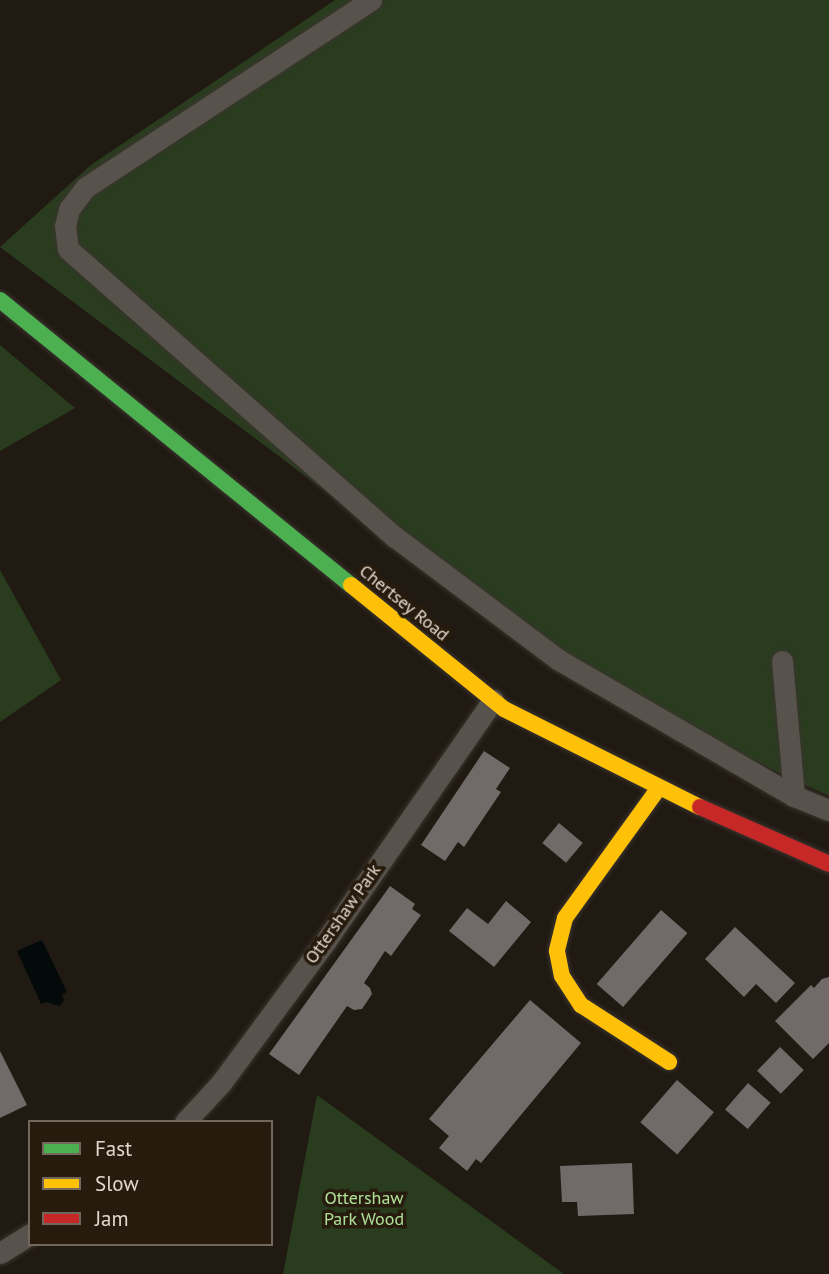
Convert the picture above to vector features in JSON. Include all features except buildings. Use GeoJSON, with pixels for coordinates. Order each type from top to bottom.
{"type":"FeatureCollection","features":[{"type":"Feature","properties":{"kind":"main road","name":"Chertsey Road"},"geometry":{"type":"LineString","coordinates":[[0,300],[504,709],[659,789],[829,864]]}},
{"type":"Feature","properties":{"kind":"main road"},"geometry":{"type":"LineString","coordinates":[[659,789],[565,918],[557,951],[562,976],[581,1005],[669,1062]]}},
{"type":"Feature","properties":{"kind":"lane"},"geometry":{"type":"LineString","coordinates":[[371,0],[85,188],[69,209],[65,226],[68,248],[395,537],[559,660],[794,796],[829,810]]}},
{"type":"Feature","properties":{"kind":"lane"},"geometry":{"type":"LineString","coordinates":[[782,661],[794,796]]}},
{"type":"Feature","properties":{"kind":"lane","name":"Ottershaw Park"},"geometry":{"type":"LineString","coordinates":[[186,1120],[221,1083],[493,700]]}},
{"type":"Feature","properties":{"kind":"lane"},"geometry":{"type":"LineString","coordinates":[[0,1253],[28,1235]]}},
{"type":"Feature","properties":{"kind":"green space"},"geometry":{"type":"Polygon","coordinates":[[[335,0],[829,0],[829,796],[568,673],[0,247],[91,165],[335,0]]]}},
{"type":"Feature","properties":{"kind":"green space"},"geometry":{"type":"Polygon","coordinates":[[[0,345],[75,408],[0,451],[0,345]]]}},
{"type":"Feature","properties":{"kind":"green space"},"geometry":{"type":"Polygon","coordinates":[[[0,570],[61,680],[0,722],[0,570]]]}},
{"type":"Feature","properties":{"kind":"green space","name":"Ottershaw Park Wood"},"geometry":{"type":"Polygon","coordinates":[[[317,1095],[564,1274],[283,1274],[317,1095]]]}},
{"type":"Feature","properties":{"kind":"shaded area"},"geometry":{"type":"Polygon","coordinates":[[[42,940],[67,992],[62,994],[64,1000],[60,1006],[46,1002],[41,1004],[17,951],[42,940]]]}},
{"type":"Feature","properties":{"kind":"traffic: fast"},"geometry":{"type":"LineString","coordinates":[[0,300],[351,585]]}},
{"type":"Feature","properties":{"kind":"traffic: slow"},"geometry":{"type":"LineString","coordinates":[[351,585],[504,709],[700,807]]}},
{"type":"Feature","properties":{"kind":"traffic: slow"},"geometry":{"type":"LineString","coordinates":[[658,789],[565,918],[557,951],[562,976],[581,1005],[669,1062]]}},
{"type":"Feature","properties":{"kind":"traffic: jam"},"geometry":{"type":"LineString","coordinates":[[700,807],[829,864]]}}]}
